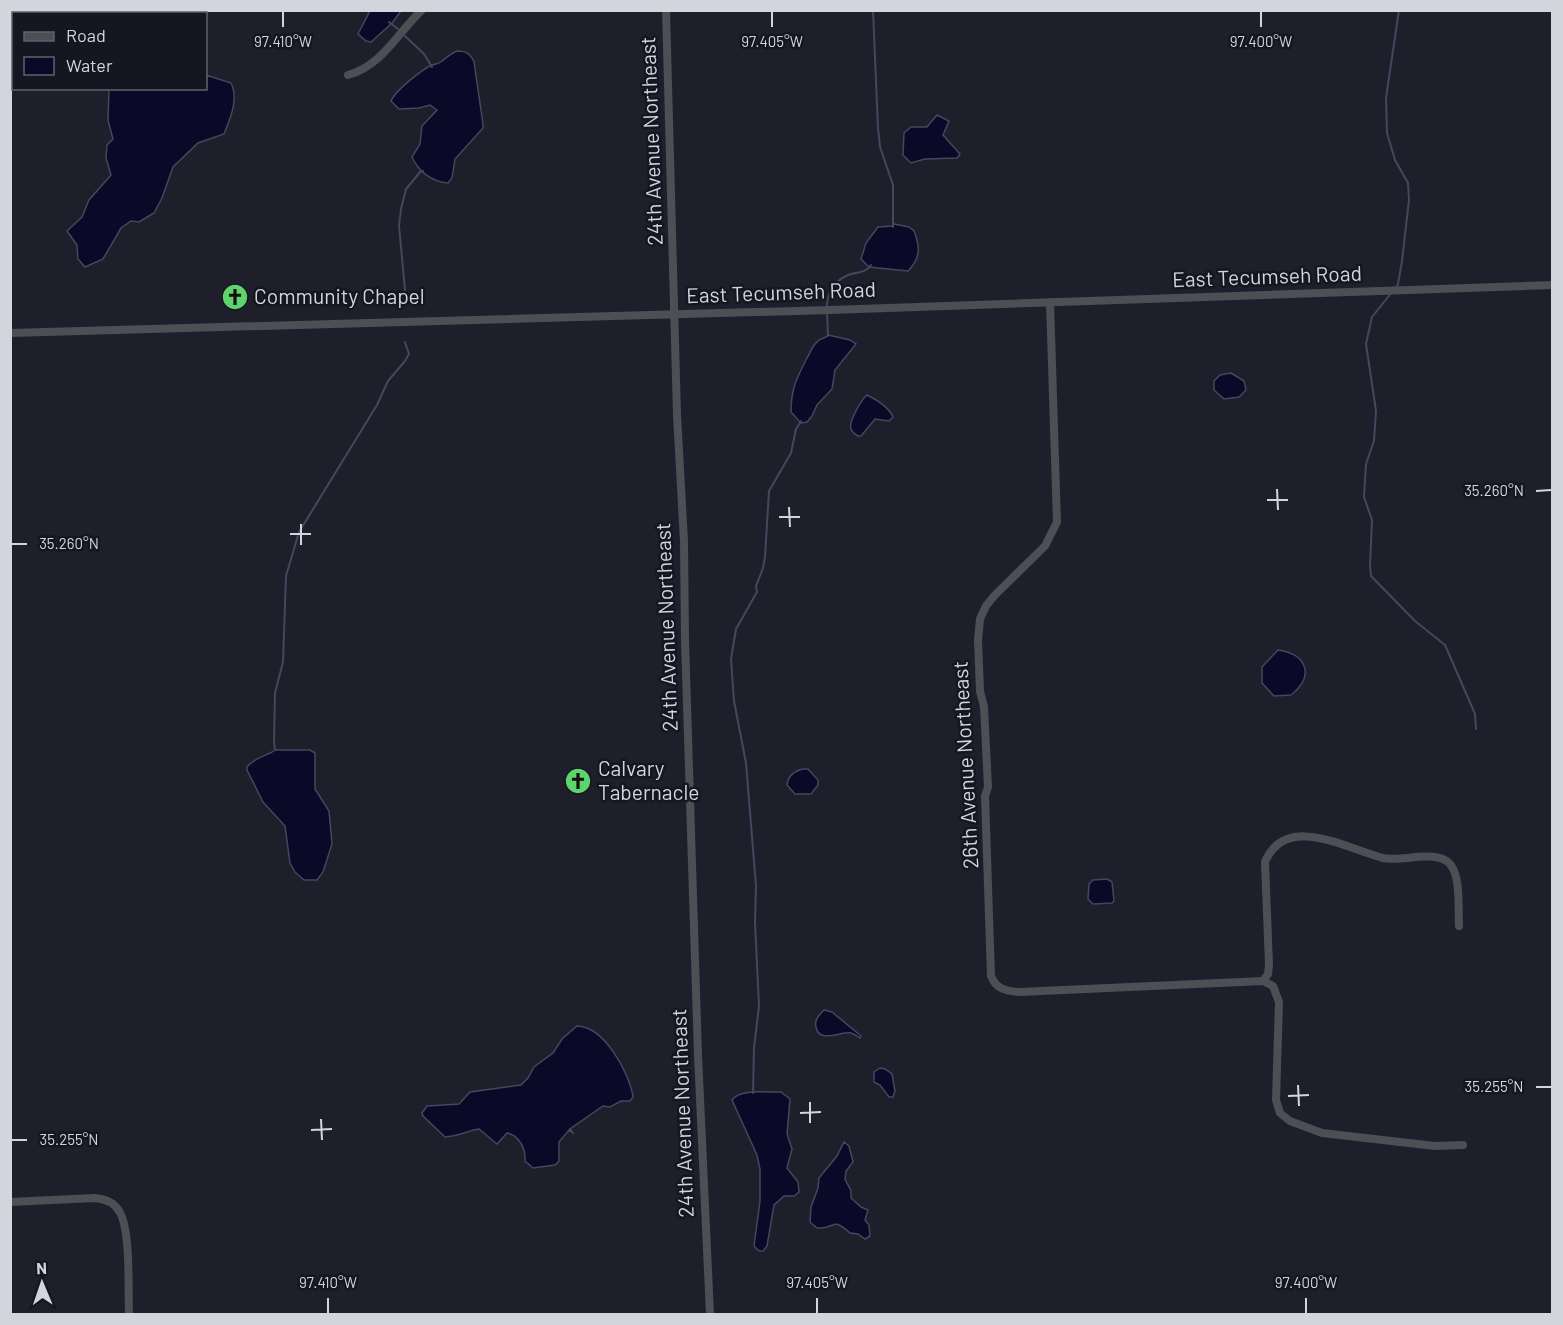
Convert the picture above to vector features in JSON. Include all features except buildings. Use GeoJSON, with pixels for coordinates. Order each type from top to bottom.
{"type":"FeatureCollection","features":[{"type":"Feature","properties":{"kind":"street"},"geometry":{"type":"LineString","coordinates":[[348,75],[363,70],[377,60],[422,10]]}},
{"type":"Feature","properties":{"kind":"street","name":"24th Avenue Northeast"},"geometry":{"type":"LineString","coordinates":[[666,10],[698,1055],[710,1314]]}},
{"type":"Feature","properties":{"kind":"street","name":"East Tecumseh Road"},"geometry":{"type":"LineString","coordinates":[[10,333],[814,311],[1552,285]]}},
{"type":"Feature","properties":{"kind":"street","name":"26th Avenue Northeast"},"geometry":{"type":"LineString","coordinates":[[1050,302],[1056,523],[1045,546],[986,606],[979,628],[980,690],[984,707],[988,787],[985,796],[991,976],[1003,990],[1018,992],[1263,981]]}},
{"type":"Feature","properties":{"kind":"street"},"geometry":{"type":"LineString","coordinates":[[1459,926],[1456,876],[1454,870],[1444,859],[1437,856],[1404,860],[1385,858],[1310,836],[1296,837],[1272,849],[1265,862],[1269,965],[1268,974],[1263,981],[1273,986],[1279,1002],[1276,1100],[1280,1113],[1296,1124],[1322,1133],[1427,1145],[1463,1145]]}},
{"type":"Feature","properties":{"kind":"street"},"geometry":{"type":"LineString","coordinates":[[10,1202],[95,1198],[108,1200],[114,1204],[122,1216],[126,1231],[129,1314]]}},
{"type":"Feature","properties":{"kind":"water"},"geometry":{"type":"Polygon","coordinates":[[[370,11],[401,11],[392,23],[371,42],[358,34],[370,11]]]}},
{"type":"Feature","properties":{"kind":"water"},"geometry":{"type":"Polygon","coordinates":[[[457,51],[468,54],[474,62],[483,128],[455,159],[452,178],[448,183],[426,175],[412,157],[420,144],[422,126],[437,110],[430,105],[399,109],[391,101],[415,76],[457,51]]]}},
{"type":"Feature","properties":{"kind":"water"},"geometry":{"type":"Polygon","coordinates":[[[207,75],[231,83],[233,89],[233,109],[224,134],[198,143],[173,167],[154,213],[139,222],[131,221],[121,228],[103,259],[85,267],[78,259],[77,245],[67,231],[82,217],[89,200],[111,175],[106,158],[107,145],[113,139],[108,120],[109,90],[207,90],[207,75]]]}},
{"type":"Feature","properties":{"kind":"water"},"geometry":{"type":"Polygon","coordinates":[[[937,115],[949,121],[943,135],[960,154],[957,158],[925,159],[911,163],[903,155],[904,133],[911,127],[927,127],[937,115]]]}},
{"type":"Feature","properties":{"kind":"water"},"geometry":{"type":"Polygon","coordinates":[[[894,224],[909,227],[914,231],[918,247],[915,261],[908,271],[869,267],[861,259],[866,243],[878,227],[894,224]]]}},
{"type":"Feature","properties":{"kind":"water"},"geometry":{"type":"Polygon","coordinates":[[[828,335],[850,340],[856,344],[835,370],[832,389],[817,405],[807,422],[801,423],[791,412],[795,384],[813,346],[818,340],[828,335]]]}},
{"type":"Feature","properties":{"kind":"water"},"geometry":{"type":"Polygon","coordinates":[[[1231,373],[1244,381],[1246,390],[1239,397],[1224,399],[1214,390],[1214,381],[1220,375],[1231,373]]]}},
{"type":"Feature","properties":{"kind":"water"},"geometry":{"type":"Polygon","coordinates":[[[867,395],[886,407],[893,417],[889,421],[875,419],[861,436],[858,436],[851,430],[853,416],[867,395]]]}},
{"type":"Feature","properties":{"kind":"water"},"geometry":{"type":"Polygon","coordinates":[[[1278,650],[1296,656],[1304,667],[1303,681],[1291,695],[1274,696],[1262,683],[1262,667],[1278,650]]]}},
{"type":"Feature","properties":{"kind":"water"},"geometry":{"type":"Polygon","coordinates":[[[275,750],[310,750],[315,753],[315,789],[329,811],[332,844],[323,872],[317,880],[304,880],[295,872],[290,863],[285,826],[263,802],[247,770],[247,767],[254,761],[275,750]]]}},
{"type":"Feature","properties":{"kind":"water"},"geometry":{"type":"Polygon","coordinates":[[[808,769],[818,780],[818,785],[811,794],[795,794],[787,785],[792,774],[808,769]]]}},
{"type":"Feature","properties":{"kind":"water"},"geometry":{"type":"Polygon","coordinates":[[[1107,879],[1112,882],[1114,901],[1093,904],[1088,899],[1089,884],[1093,880],[1107,879]]]}},
{"type":"Feature","properties":{"kind":"water"},"geometry":{"type":"Polygon","coordinates":[[[824,1010],[832,1012],[861,1036],[860,1038],[851,1033],[821,1035],[816,1022],[824,1010]]]}},
{"type":"Feature","properties":{"kind":"water"},"geometry":{"type":"Polygon","coordinates":[[[577,1026],[587,1028],[606,1042],[627,1076],[633,1097],[630,1101],[621,1101],[610,1107],[603,1106],[570,1129],[574,1134],[569,1130],[559,1142],[559,1161],[555,1165],[533,1168],[525,1161],[521,1143],[511,1134],[507,1133],[497,1144],[479,1129],[445,1137],[423,1116],[422,1113],[427,1106],[459,1104],[470,1092],[521,1085],[534,1067],[553,1053],[562,1039],[577,1026]]]}},
{"type":"Feature","properties":{"kind":"water"},"geometry":{"type":"Polygon","coordinates":[[[880,1068],[892,1074],[895,1091],[893,1097],[889,1097],[880,1085],[874,1082],[874,1072],[880,1068]]]}},
{"type":"Feature","properties":{"kind":"water"},"geometry":{"type":"Polygon","coordinates":[[[748,1092],[781,1092],[790,1099],[787,1134],[792,1149],[787,1168],[798,1182],[799,1192],[794,1196],[784,1196],[774,1205],[767,1246],[763,1251],[759,1251],[754,1246],[760,1201],[760,1169],[757,1155],[732,1100],[748,1092]]]}},
{"type":"Feature","properties":{"kind":"water"},"geometry":{"type":"Polygon","coordinates":[[[844,1142],[849,1146],[853,1162],[846,1171],[845,1179],[851,1191],[851,1198],[868,1210],[865,1220],[869,1225],[870,1236],[865,1239],[858,1234],[850,1233],[840,1225],[817,1228],[810,1222],[811,1207],[819,1178],[837,1156],[844,1142]]]}},
{"type":"Feature","properties":{"kind":"waterway"},"geometry":{"type":"LineString","coordinates":[[873,10],[878,128],[880,147],[893,185],[893,227]]}},
{"type":"Feature","properties":{"kind":"waterway"},"geometry":{"type":"LineString","coordinates":[[1396,288],[1402,261],[1409,200],[1408,183],[1395,160],[1387,133],[1386,98],[1399,10]]}},
{"type":"Feature","properties":{"kind":"waterway"},"geometry":{"type":"LineString","coordinates":[[389,22],[398,29]]}},
{"type":"Feature","properties":{"kind":"waterway"},"geometry":{"type":"LineString","coordinates":[[405,36],[424,54],[432,67]]}},
{"type":"Feature","properties":{"kind":"waterway"},"geometry":{"type":"LineString","coordinates":[[399,310],[405,290],[399,226],[401,209],[406,189],[423,171]]}},
{"type":"Feature","properties":{"kind":"waterway"},"geometry":{"type":"LineString","coordinates":[[827,306],[829,294],[840,280],[847,275],[865,270],[871,265]]}},
{"type":"Feature","properties":{"kind":"waterway"},"geometry":{"type":"LineString","coordinates":[[1392,292],[1372,317],[1366,344],[1376,411],[1374,441],[1366,464],[1364,497],[1372,520],[1371,576],[1415,621],[1445,645],[1475,714],[1476,729]]}},
{"type":"Feature","properties":{"kind":"waterway"},"geometry":{"type":"LineString","coordinates":[[827,312],[828,336]]}},
{"type":"Feature","properties":{"kind":"waterway"},"geometry":{"type":"LineString","coordinates":[[275,750],[275,693],[283,662],[286,576],[299,532],[377,405],[388,381],[409,354],[405,342]]}},
{"type":"Feature","properties":{"kind":"waterway"},"geometry":{"type":"LineString","coordinates":[[753,1093],[754,1048],[759,1006],[755,922],[756,886],[746,763],[734,701],[731,659],[736,629],[757,592],[756,586],[763,568],[769,491],[791,453],[796,429],[801,421]]}},
{"type":"Feature","properties":{"kind":"place","name":"Community Chapel"},"geometry":{"type":"Point","coordinates":[235,297]}},
{"type":"Feature","properties":{"kind":"place","name":"Calvary Tabernacle"},"geometry":{"type":"Point","coordinates":[578,781]}}]}
